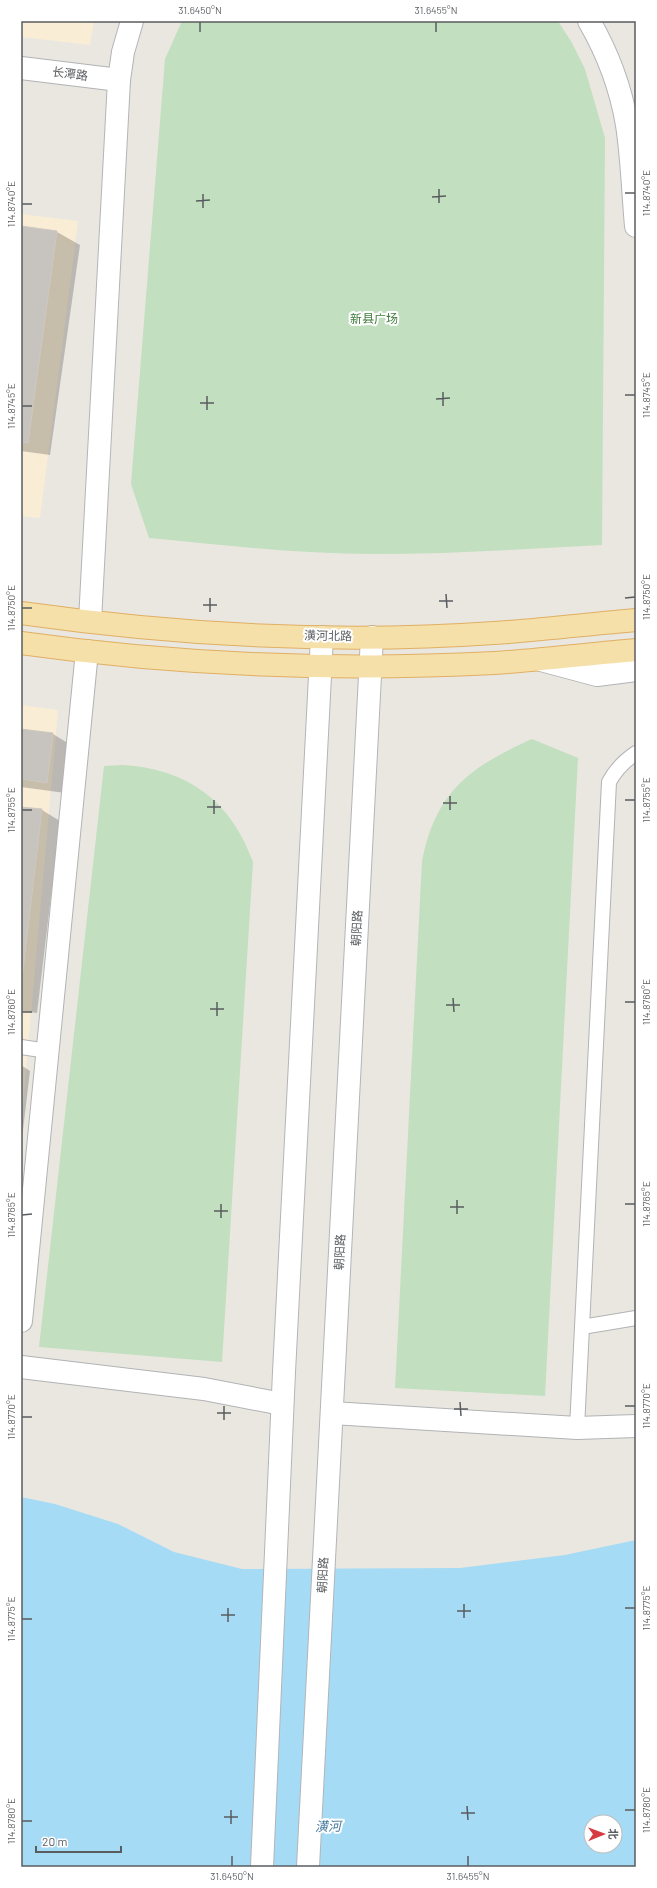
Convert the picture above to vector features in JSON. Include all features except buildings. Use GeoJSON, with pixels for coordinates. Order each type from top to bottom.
{"type":"FeatureCollection","features":[{"type":"Feature","properties":{"kind":"main road"},"geometry":{"type":"LineString","coordinates":[[90,621],[119,80],[123,52],[132,21]]}},
{"type":"Feature","properties":{"kind":"main road"},"geometry":{"type":"LineString","coordinates":[[589,21],[608,60],[619,92],[627,125],[634,187],[636,226]]}},
{"type":"Feature","properties":{"kind":"main road","name":"长潭路"},"geometry":{"type":"LineString","coordinates":[[21,68],[119,80]]}},
{"type":"Feature","properties":{"kind":"main road","name":"潢河北路"},"geometry":{"type":"LineString","coordinates":[[21,613],[217,633],[322,637],[494,633],[636,620]]}},
{"type":"Feature","properties":{"kind":"main road"},"geometry":{"type":"LineString","coordinates":[[262,1867],[282,1404],[322,637]]}},
{"type":"Feature","properties":{"kind":"main road","name":"朝阳路"},"geometry":{"type":"LineString","coordinates":[[308,1867],[372,637]]}},
{"type":"Feature","properties":{"kind":"main road"},"geometry":{"type":"LineString","coordinates":[[21,643],[87,651],[222,663],[371,667],[496,663],[636,650]]}},
{"type":"Feature","properties":{"kind":"main road"},"geometry":{"type":"LineString","coordinates":[[21,1321],[87,651]]}},
{"type":"Feature","properties":{"kind":"main road"},"geometry":{"type":"LineString","coordinates":[[538,659],[597,675],[636,670]]}},
{"type":"Feature","properties":{"kind":"main road"},"geometry":{"type":"LineString","coordinates":[[21,1367],[204,1389],[282,1404]]}},
{"type":"Feature","properties":{"kind":"main road"},"geometry":{"type":"LineString","coordinates":[[332,1413],[577,1428],[636,1426]]}},
{"type":"Feature","properties":{"kind":"lane"},"geometry":{"type":"LineString","coordinates":[[577,1428],[609,782],[616,770],[625,760],[636,753]]}},
{"type":"Feature","properties":{"kind":"lane"},"geometry":{"type":"LineString","coordinates":[[21,1047],[48,1051]]}},
{"type":"Feature","properties":{"kind":"lane"},"geometry":{"type":"LineString","coordinates":[[582,1327],[636,1318]]}},
{"type":"Feature","properties":{"kind":"shaded area"},"geometry":{"type":"Polygon","coordinates":[[[21,21],[94,21],[90,45],[21,37],[21,21]]]}},
{"type":"Feature","properties":{"kind":"shaded area"},"geometry":{"type":"Polygon","coordinates":[[[21,214],[78,221],[40,518],[21,516],[21,214]]]}},
{"type":"Feature","properties":{"kind":"shaded area"},"geometry":{"type":"Polygon","coordinates":[[[21,705],[58,710],[21,1126],[21,705]]]}},
{"type":"Feature","properties":{"kind":"green space","name":"新县广场"},"geometry":{"type":"Polygon","coordinates":[[[182,21],[558,21],[572,43],[585,69],[605,138],[602,545],[460,552],[347,554],[262,549],[149,538],[131,484],[165,59],[182,21]]]}},
{"type":"Feature","properties":{"kind":"green space"},"geometry":{"type":"Polygon","coordinates":[[[532,739],[578,758],[545,1396],[395,1388],[422,861],[428,837],[436,816],[459,784],[474,771],[491,760],[532,739]]]}},
{"type":"Feature","properties":{"kind":"green space"},"geometry":{"type":"Polygon","coordinates":[[[123,765],[168,773],[187,781],[204,792],[233,822],[244,840],[253,862],[222,1362],[39,1347],[104,766],[123,765]]]}},
{"type":"Feature","properties":{"kind":"water","name":"潢河"},"geometry":{"type":"Polygon","coordinates":[[[21,1497],[55,1504],[118,1524],[174,1552],[242,1569],[460,1568],[565,1555],[636,1540],[636,1867],[21,1867],[21,1497]]]}}]}
